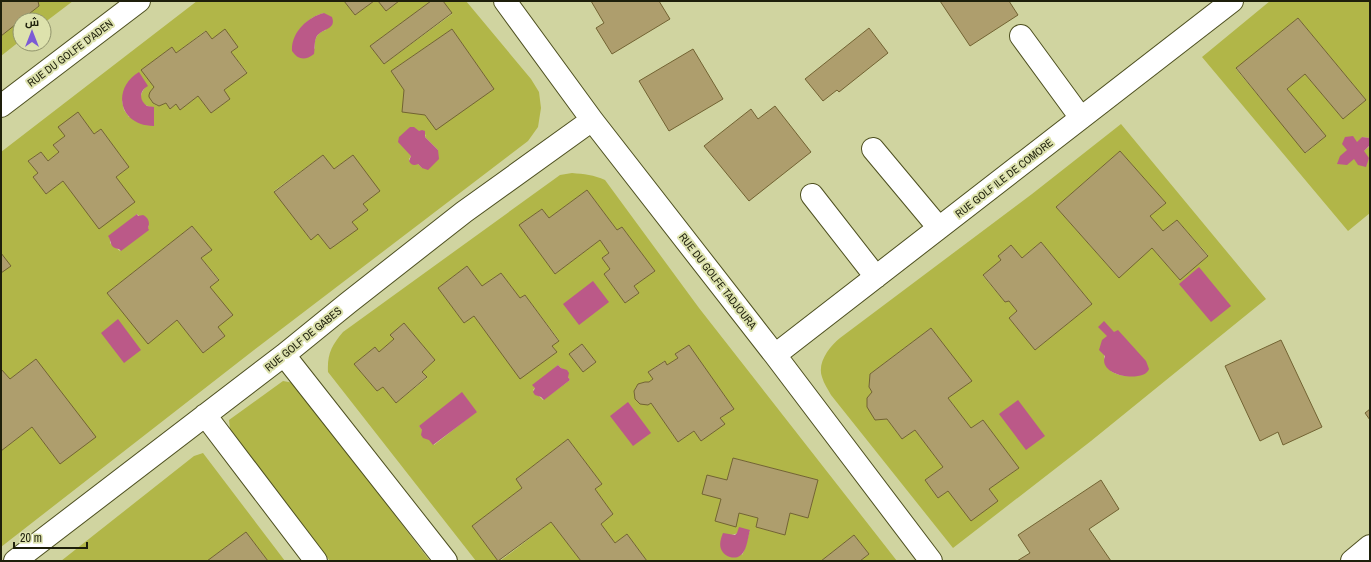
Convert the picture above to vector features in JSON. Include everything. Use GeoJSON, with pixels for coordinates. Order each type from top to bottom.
{"type":"FeatureCollection","features":[{"type":"Feature","properties":{"kind":"street","name":"RUE DU GOLFE D'ADEN"},"geometry":{"type":"LineString","coordinates":[[1,106],[139,1]]}},
{"type":"Feature","properties":{"kind":"street","name":"RUE DU GOLFE TADJOURA"},"geometry":{"type":"LineString","coordinates":[[505,1],[592,120],[776,355],[931,561]]}},
{"type":"Feature","properties":{"kind":"street","name":"RUE GOLF ILE DE COMORE"},"geometry":{"type":"LineString","coordinates":[[776,355],[1232,1]]}},
{"type":"Feature","properties":{"kind":"street"},"geometry":{"type":"LineString","coordinates":[[1021,36],[1081,118]]}},
{"type":"Feature","properties":{"kind":"street","name":"RUE GOLF DE GABES"},"geometry":{"type":"LineString","coordinates":[[15,561],[284,355],[464,212],[592,120]]}},
{"type":"Feature","properties":{"kind":"street"},"geometry":{"type":"LineString","coordinates":[[873,149],[939,228]]}},
{"type":"Feature","properties":{"kind":"street"},"geometry":{"type":"LineString","coordinates":[[812,195],[876,277]]}},
{"type":"Feature","properties":{"kind":"street"},"geometry":{"type":"LineString","coordinates":[[284,355],[446,561]]}},
{"type":"Feature","properties":{"kind":"street"},"geometry":{"type":"LineString","coordinates":[[204,415],[316,561]]}},
{"type":"Feature","properties":{"kind":"street"},"geometry":{"type":"LineString","coordinates":[[1352,561],[1370,546]]}},
{"type":"Feature","properties":{"kind":"shaded area"},"geometry":{"type":"Polygon","coordinates":[[[38,1],[73,1],[52,17],[52,12],[31,12],[39,6],[38,1]]]}},
{"type":"Feature","properties":{"kind":"shaded area"},"geometry":{"type":"Polygon","coordinates":[[[197,1],[344,1],[355,15],[374,1],[378,1],[386,11],[399,1],[431,1],[370,46],[384,64],[452,14],[443,1],[466,1],[531,79],[539,92],[541,108],[538,127],[528,141],[254,350],[1,547],[1,451],[32,427],[60,464],[35,360],[10,379],[1,369],[1,152],[197,1]],[[324,13],[305,23],[297,33],[315,49],[316,37],[326,30],[324,13]],[[452,29],[391,71],[404,90],[436,129],[494,89],[452,29]],[[225,30],[212,39],[205,31],[176,53],[172,47],[141,70],[154,87],[150,92],[150,99],[154,104],[159,106],[166,103],[170,109],[176,104],[180,110],[198,96],[211,113],[230,99],[224,90],[247,72],[231,52],[238,47],[225,30]],[[145,88],[122,101],[124,110],[129,117],[151,107],[144,104],[141,100],[141,94],[145,88]],[[78,112],[65,136],[53,145],[59,152],[48,161],[41,152],[28,161],[38,173],[33,177],[46,194],[63,181],[99,228],[116,177],[129,167],[101,129],[94,134],[78,112]],[[426,134],[409,159],[409,161],[418,164],[422,168],[438,150],[425,137],[426,134]],[[323,155],[274,191],[310,239],[318,234],[330,249],[357,229],[352,222],[367,210],[363,204],[353,155],[334,169],[323,155]],[[137,214],[110,238],[110,243],[120,251],[149,226],[137,214]],[[192,226],[107,293],[148,343],[177,320],[203,353],[225,336],[218,327],[210,287],[219,279],[201,258],[212,250],[192,226]]]}},
{"type":"Feature","properties":{"kind":"shaded area"},"geometry":{"type":"Polygon","coordinates":[[[1270,1],[1370,1],[1370,138],[1362,137],[1354,159],[1370,146],[1370,213],[1348,231],[1202,57],[1270,1]],[[1298,18],[1236,69],[1306,153],[1326,136],[1287,89],[1305,74],[1343,119],[1366,100],[1298,18]]]}},
{"type":"Feature","properties":{"kind":"shaded area"},"geometry":{"type":"Polygon","coordinates":[[[324,13],[332,17],[332,25],[321,32],[316,38],[314,54],[308,58],[299,58],[292,51],[292,44],[297,32],[306,22],[324,13]]]}},
{"type":"Feature","properties":{"kind":"shaded area"},"geometry":{"type":"Polygon","coordinates":[[[12,27],[12,47],[1,56],[1,36],[12,27]]]}},
{"type":"Feature","properties":{"kind":"shaded area"},"geometry":{"type":"Polygon","coordinates":[[[139,72],[148,86],[143,90],[141,98],[144,104],[154,107],[154,126],[142,124],[133,120],[126,113],[123,105],[122,97],[125,88],[130,79],[139,72]]]}},
{"type":"Feature","properties":{"kind":"shaded area"},"geometry":{"type":"Polygon","coordinates":[[[1121,124],[1266,299],[1091,441],[953,548],[831,395],[823,380],[821,366],[828,351],[840,338],[1032,194],[1121,124]],[[1120,151],[1056,207],[1118,277],[1152,248],[1180,280],[1208,255],[1177,220],[1163,231],[1150,216],[1166,203],[1120,151]],[[1041,242],[1022,258],[1011,245],[998,256],[1001,260],[983,276],[1005,302],[1009,301],[1017,311],[1009,318],[1035,350],[1092,304],[1041,242]],[[931,328],[870,374],[869,387],[872,392],[875,420],[887,419],[902,439],[915,430],[943,467],[925,480],[938,498],[948,491],[998,501],[989,489],[1019,468],[983,420],[971,428],[948,398],[971,381],[931,328]],[[1114,332],[1107,336],[1104,358],[1112,372],[1119,375],[1130,376],[1114,332]]]}},
{"type":"Feature","properties":{"kind":"shaded area"},"geometry":{"type":"Polygon","coordinates":[[[410,127],[414,127],[419,131],[425,131],[425,137],[438,150],[439,159],[428,170],[422,168],[418,164],[414,165],[411,163],[409,161],[411,156],[398,142],[399,137],[410,127]]]}},
{"type":"Feature","properties":{"kind":"shaded area"},"geometry":{"type":"Polygon","coordinates":[[[1353,136],[1357,142],[1362,137],[1370,138],[1370,145],[1364,151],[1369,158],[1366,167],[1358,165],[1354,159],[1347,165],[1337,164],[1340,156],[1347,150],[1342,144],[1345,137],[1353,136]]]}},
{"type":"Feature","properties":{"kind":"shaded area"},"geometry":{"type":"Polygon","coordinates":[[[572,173],[581,174],[605,180],[699,308],[897,561],[860,561],[869,554],[854,535],[821,561],[647,561],[627,534],[615,543],[601,524],[613,514],[595,489],[602,484],[568,439],[516,479],[522,488],[472,526],[498,561],[476,561],[328,372],[329,355],[336,341],[343,332],[560,175],[572,173]],[[587,190],[549,218],[542,209],[519,225],[555,274],[600,240],[609,253],[602,258],[610,269],[604,274],[625,303],[639,293],[634,286],[655,271],[622,227],[617,230],[587,190]],[[467,266],[438,288],[464,323],[474,316],[520,378],[557,352],[552,346],[559,340],[525,295],[520,298],[501,273],[482,286],[467,266]],[[404,323],[390,335],[394,339],[379,352],[375,347],[354,364],[377,391],[383,387],[396,403],[427,378],[422,372],[435,360],[404,323]],[[582,344],[569,354],[583,372],[596,362],[582,344]],[[689,345],[675,354],[678,358],[667,365],[664,361],[648,372],[653,379],[649,382],[637,385],[634,394],[639,402],[644,404],[651,403],[678,442],[694,431],[701,441],[724,424],[720,418],[734,409],[689,345]],[[558,365],[533,390],[543,400],[570,380],[568,377],[568,372],[558,365]],[[477,411],[419,426],[434,445],[477,411]],[[733,458],[716,521],[735,526],[739,513],[758,518],[756,527],[785,535],[790,513],[808,518],[818,480],[733,458]],[[750,530],[731,535],[742,555],[750,530]]]}},
{"type":"Feature","properties":{"kind":"shaded area"},"geometry":{"type":"Polygon","coordinates":[[[137,214],[138,216],[143,215],[148,219],[149,230],[121,251],[111,244],[108,236],[137,214]]]}},
{"type":"Feature","properties":{"kind":"shaded area"},"geometry":{"type":"Polygon","coordinates":[[[1199,267],[1231,306],[1211,322],[1179,284],[1199,267]]]}},
{"type":"Feature","properties":{"kind":"shaded area"},"geometry":{"type":"Polygon","coordinates":[[[593,281],[609,302],[579,325],[563,304],[593,281]]]}},
{"type":"Feature","properties":{"kind":"shaded area"},"geometry":{"type":"Polygon","coordinates":[[[118,319],[141,350],[124,363],[101,333],[118,319]]]}},
{"type":"Feature","properties":{"kind":"shaded area"},"geometry":{"type":"Polygon","coordinates":[[[1104,321],[1114,332],[1118,330],[1146,361],[1149,369],[1146,373],[1131,377],[1122,376],[1108,369],[1104,363],[1105,356],[1099,350],[1102,340],[1107,336],[1098,327],[1104,321]]]}},
{"type":"Feature","properties":{"kind":"shaded area"},"geometry":{"type":"Polygon","coordinates":[[[558,365],[567,370],[570,380],[544,400],[535,395],[533,392],[535,388],[532,385],[558,365]]]}},
{"type":"Feature","properties":{"kind":"shaded area"},"geometry":{"type":"Polygon","coordinates":[[[283,381],[294,383],[430,561],[330,561],[230,429],[229,420],[283,381]]]}},
{"type":"Feature","properties":{"kind":"shaded area"},"geometry":{"type":"Polygon","coordinates":[[[462,392],[477,412],[433,445],[429,440],[423,438],[421,435],[422,430],[419,426],[462,392]]]}},
{"type":"Feature","properties":{"kind":"shaded area"},"geometry":{"type":"Polygon","coordinates":[[[1018,400],[1045,436],[1026,450],[999,414],[1018,400]]]}},
{"type":"Feature","properties":{"kind":"shaded area"},"geometry":{"type":"Polygon","coordinates":[[[628,402],[651,433],[633,446],[610,416],[628,402]]]}},
{"type":"Feature","properties":{"kind":"shaded area"},"geometry":{"type":"Polygon","coordinates":[[[203,453],[285,561],[268,561],[246,532],[207,561],[61,561],[194,456],[203,453]]]}},
{"type":"Feature","properties":{"kind":"shaded area"},"geometry":{"type":"Polygon","coordinates":[[[551,522],[581,561],[500,561],[551,522]]]}},
{"type":"Feature","properties":{"kind":"shaded area"},"geometry":{"type":"Polygon","coordinates":[[[739,527],[750,530],[744,552],[734,558],[727,556],[721,549],[720,545],[723,533],[735,535],[739,527]]]}},
{"type":"Feature","properties":{"kind":"building"},"geometry":{"type":"Polygon","coordinates":[[[1,1],[38,1],[39,6],[31,12],[12,12],[12,27],[1,36],[1,1]]]}},
{"type":"Feature","properties":{"kind":"building"},"geometry":{"type":"Polygon","coordinates":[[[344,1],[374,1],[355,15],[344,1]]]}},
{"type":"Feature","properties":{"kind":"building"},"geometry":{"type":"Polygon","coordinates":[[[378,1],[399,1],[386,11],[378,1]]]}},
{"type":"Feature","properties":{"kind":"building"},"geometry":{"type":"Polygon","coordinates":[[[431,1],[443,1],[452,13],[384,64],[370,46],[431,1]]]}},
{"type":"Feature","properties":{"kind":"building"},"geometry":{"type":"Polygon","coordinates":[[[591,1],[659,1],[670,19],[612,54],[596,28],[604,23],[591,1]]]}},
{"type":"Feature","properties":{"kind":"building"},"geometry":{"type":"Polygon","coordinates":[[[940,1],[1009,1],[1018,15],[970,46],[940,1]]]}},
{"type":"Feature","properties":{"kind":"building"},"geometry":{"type":"Polygon","coordinates":[[[1298,18],[1366,100],[1343,119],[1305,74],[1287,89],[1326,136],[1305,153],[1236,68],[1298,18]]]}},
{"type":"Feature","properties":{"kind":"building"},"geometry":{"type":"Polygon","coordinates":[[[869,28],[888,53],[839,92],[837,90],[823,101],[805,79],[869,28]]]}},
{"type":"Feature","properties":{"kind":"building"},"geometry":{"type":"Polygon","coordinates":[[[225,29],[238,47],[231,52],[247,73],[224,90],[230,99],[211,113],[198,96],[180,110],[176,104],[170,109],[166,103],[159,106],[153,103],[149,95],[154,87],[141,70],[172,47],[176,53],[206,31],[212,39],[225,29]]]}},
{"type":"Feature","properties":{"kind":"building"},"geometry":{"type":"Polygon","coordinates":[[[452,29],[494,89],[436,130],[425,115],[402,112],[404,90],[391,71],[452,29]]]}},
{"type":"Feature","properties":{"kind":"building"},"geometry":{"type":"Polygon","coordinates":[[[693,49],[723,99],[669,131],[639,81],[693,49]]]}},
{"type":"Feature","properties":{"kind":"building"},"geometry":{"type":"Polygon","coordinates":[[[775,106],[811,152],[749,201],[704,146],[751,109],[758,119],[775,106]]]}},
{"type":"Feature","properties":{"kind":"building"},"geometry":{"type":"Polygon","coordinates":[[[78,112],[94,134],[101,129],[129,167],[116,177],[135,202],[99,229],[63,181],[46,194],[33,177],[38,173],[28,161],[41,152],[48,161],[59,152],[53,145],[65,136],[58,127],[78,112]]]}},
{"type":"Feature","properties":{"kind":"building"},"geometry":{"type":"Polygon","coordinates":[[[1120,151],[1166,203],[1150,216],[1163,231],[1177,220],[1208,256],[1180,280],[1152,248],[1119,278],[1056,207],[1120,151]]]}},
{"type":"Feature","properties":{"kind":"building"},"geometry":{"type":"Polygon","coordinates":[[[323,155],[334,169],[353,155],[380,191],[363,204],[368,210],[352,222],[358,229],[330,249],[318,234],[311,240],[274,192],[323,155]]]}},
{"type":"Feature","properties":{"kind":"building"},"geometry":{"type":"Polygon","coordinates":[[[587,190],[617,230],[622,227],[655,271],[634,286],[639,293],[625,303],[604,274],[610,269],[602,258],[609,253],[600,240],[555,274],[519,225],[542,209],[549,218],[587,190]]]}},
{"type":"Feature","properties":{"kind":"building"},"geometry":{"type":"Polygon","coordinates":[[[192,226],[212,250],[201,258],[219,280],[210,287],[233,315],[218,327],[225,336],[203,353],[177,320],[148,344],[107,293],[192,226]]]}},
{"type":"Feature","properties":{"kind":"building"},"geometry":{"type":"Polygon","coordinates":[[[1041,242],[1092,304],[1035,350],[1009,318],[1017,311],[1009,301],[1005,302],[983,275],[1001,260],[998,256],[1011,245],[1022,258],[1041,242]]]}},
{"type":"Feature","properties":{"kind":"building"},"geometry":{"type":"Polygon","coordinates":[[[1,253],[11,266],[1,273],[1,253]]]}},
{"type":"Feature","properties":{"kind":"building"},"geometry":{"type":"Polygon","coordinates":[[[467,266],[482,286],[501,273],[520,298],[525,295],[559,341],[552,346],[557,352],[520,379],[474,316],[464,323],[438,288],[467,266]]]}},
{"type":"Feature","properties":{"kind":"building"},"geometry":{"type":"Polygon","coordinates":[[[404,323],[435,360],[422,372],[427,377],[396,403],[383,387],[377,391],[354,364],[375,347],[379,352],[394,339],[390,335],[404,323]]]}},
{"type":"Feature","properties":{"kind":"building"},"geometry":{"type":"Polygon","coordinates":[[[931,328],[972,381],[948,398],[971,428],[983,420],[1019,468],[989,489],[998,501],[971,521],[948,491],[938,498],[925,480],[943,467],[915,430],[902,439],[887,419],[875,420],[867,407],[867,398],[872,392],[869,387],[870,374],[931,328]]]}},
{"type":"Feature","properties":{"kind":"building"},"geometry":{"type":"Polygon","coordinates":[[[1281,340],[1322,427],[1283,445],[1278,432],[1260,441],[1225,366],[1281,340]]]}},
{"type":"Feature","properties":{"kind":"building"},"geometry":{"type":"Polygon","coordinates":[[[582,344],[596,362],[583,372],[569,354],[582,344]]]}},
{"type":"Feature","properties":{"kind":"building"},"geometry":{"type":"Polygon","coordinates":[[[689,345],[734,409],[720,418],[725,424],[701,441],[694,431],[678,442],[651,403],[648,405],[640,404],[635,399],[634,391],[638,384],[649,382],[653,379],[648,372],[665,361],[667,365],[678,358],[675,354],[689,345]]]}},
{"type":"Feature","properties":{"kind":"building"},"geometry":{"type":"Polygon","coordinates":[[[36,359],[96,437],[60,464],[32,427],[1,451],[1,369],[10,379],[36,359]]]}},
{"type":"Feature","properties":{"kind":"building"},"geometry":{"type":"Polygon","coordinates":[[[1370,409],[1370,420],[1365,413],[1370,409]]]}},
{"type":"Feature","properties":{"kind":"building"},"geometry":{"type":"Polygon","coordinates":[[[568,439],[602,484],[595,489],[613,514],[601,524],[615,543],[627,534],[647,561],[581,561],[551,522],[498,561],[472,526],[522,488],[516,479],[568,439]]]}},
{"type":"Feature","properties":{"kind":"building"},"geometry":{"type":"Polygon","coordinates":[[[733,458],[818,480],[808,518],[790,513],[785,535],[756,527],[758,518],[739,513],[736,527],[715,521],[721,499],[702,494],[707,475],[727,480],[733,458]]]}},
{"type":"Feature","properties":{"kind":"building"},"geometry":{"type":"Polygon","coordinates":[[[1101,480],[1119,509],[1089,529],[1111,561],[1017,561],[1030,553],[1018,535],[1101,480]]]}},
{"type":"Feature","properties":{"kind":"building"},"geometry":{"type":"Polygon","coordinates":[[[246,532],[268,561],[207,561],[246,532]]]}},
{"type":"Feature","properties":{"kind":"building"},"geometry":{"type":"Polygon","coordinates":[[[854,535],[869,554],[860,561],[821,561],[854,535]]]}}]}
